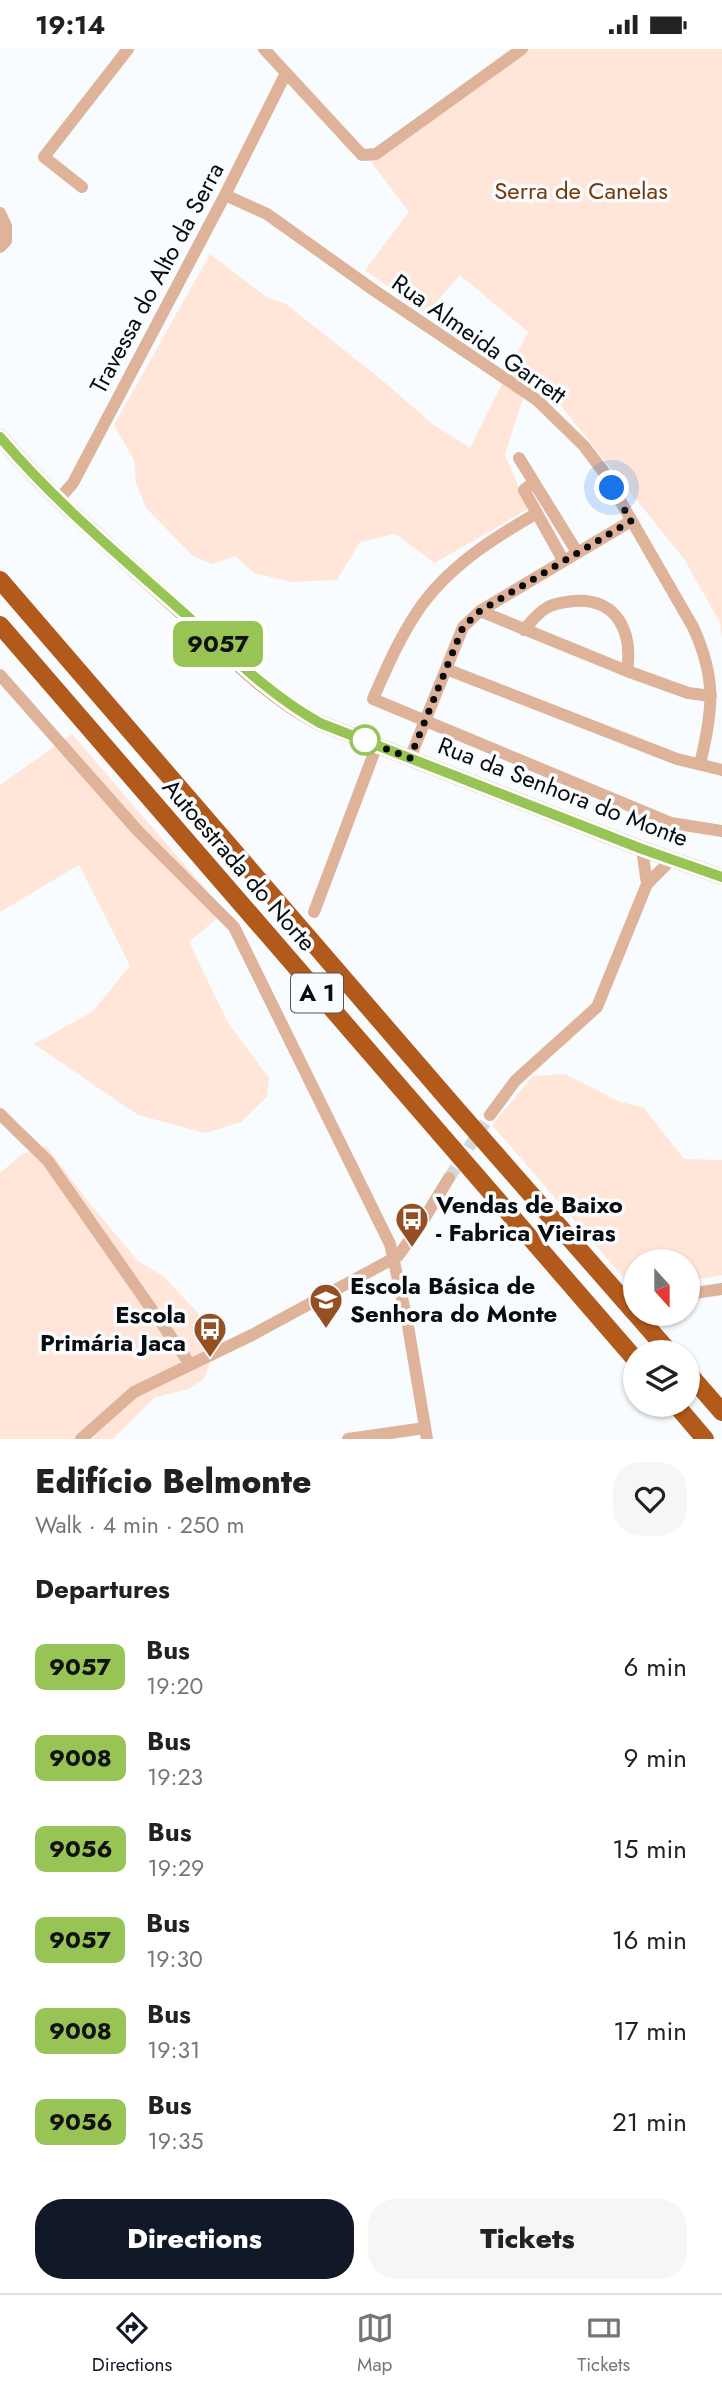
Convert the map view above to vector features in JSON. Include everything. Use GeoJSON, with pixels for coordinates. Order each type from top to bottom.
{"type":"FeatureCollection","features":[{"type":"Feature","properties":{"kind":"highway","name":"Autoestrada do Norte"},"geometry":{"type":"LineString","coordinates":[[0,580],[623,1299]]}},
{"type":"Feature","properties":{"kind":"highway","name":"Autoestrada do Norte"},"geometry":{"type":"LineString","coordinates":[[0,625],[623,1345]]}},
{"type":"Feature","properties":{"kind":"highway"},"geometry":{"type":"LineString","coordinates":[[700,1387],[722,1412]]}},
{"type":"Feature","properties":{"kind":"highway"},"geometry":{"type":"LineString","coordinates":[[686,1417],[705,1439]]}},
{"type":"Feature","properties":{"kind":"main road","name":"Rua da Senhora do Monte"},"geometry":{"type":"LineString","coordinates":[[0,437],[59,499],[259,681],[295,710],[320,723],[642,849],[722,877]]}},
{"type":"Feature","properties":{"kind":"street"},"geometry":{"type":"LineString","coordinates":[[264,49],[362,155],[376,155],[522,49]]}},
{"type":"Feature","properties":{"kind":"street"},"geometry":{"type":"LineString","coordinates":[[82,187],[44,157],[121,52]]}},
{"type":"Feature","properties":{"kind":"street","name":"Travessa do Alto da Serra"},"geometry":{"type":"LineString","coordinates":[[59,499],[73,483],[225,195],[286,73]]}},
{"type":"Feature","properties":{"kind":"street","name":"Rua Almeida Garrett"},"geometry":{"type":"LineString","coordinates":[[225,195],[267,214],[375,291],[537,400],[584,446],[603,471],[693,627],[709,670],[710,696],[717,711],[700,764]]}},
{"type":"Feature","properties":{"kind":"street"},"geometry":{"type":"LineString","coordinates":[[0,213],[6,226],[5,241],[0,247]]}},
{"type":"Feature","properties":{"kind":"street"},"geometry":{"type":"LineString","coordinates":[[519,458],[577,552]]}},
{"type":"Feature","properties":{"kind":"street"},"geometry":{"type":"LineString","coordinates":[[534,482],[524,490],[563,560]]}},
{"type":"Feature","properties":{"kind":"street"},"geometry":{"type":"LineString","coordinates":[[537,513],[492,540],[454,570],[417,611],[393,652],[373,699],[671,823],[722,831]]}},
{"type":"Feature","properties":{"kind":"street"},"geometry":{"type":"LineString","coordinates":[[410,758],[463,627],[480,611],[631,521]]}},
{"type":"Feature","properties":{"kind":"street"},"geometry":{"type":"LineString","coordinates":[[524,630],[547,607],[582,601],[601,605],[615,613],[624,628],[630,649],[628,671]]}},
{"type":"Feature","properties":{"kind":"street"},"geometry":{"type":"LineString","coordinates":[[480,611],[628,671],[688,693],[710,696]]}},
{"type":"Feature","properties":{"kind":"street"},"geometry":{"type":"LineString","coordinates":[[446,669],[677,759],[722,769]]}},
{"type":"Feature","properties":{"kind":"street"},"geometry":{"type":"LineString","coordinates":[[0,675],[138,831],[234,927],[390,1244],[426,1434],[348,1439]]}},
{"type":"Feature","properties":{"kind":"street"},"geometry":{"type":"LineString","coordinates":[[314,912],[377,745]]}},
{"type":"Feature","properties":{"kind":"street"},"geometry":{"type":"LineString","coordinates":[[642,849],[647,884]]}},
{"type":"Feature","properties":{"kind":"street"},"geometry":{"type":"LineString","coordinates":[[490,1115],[516,1081],[597,1007],[647,884],[672,859]]}},
{"type":"Feature","properties":{"kind":"street"},"geometry":{"type":"LineString","coordinates":[[0,1114],[48,1161],[190,1364]]}},
{"type":"Feature","properties":{"kind":"street"},"geometry":{"type":"LineString","coordinates":[[81,1439],[134,1392],[252,1335],[394,1259],[419,1227],[449,1178]]}},
{"type":"Feature","properties":{"kind":"street"},"geometry":{"type":"LineString","coordinates":[[700,1292],[722,1289]]}},
{"type":"Feature","properties":{"kind":"green space","name":"Serra de Canelas"},"geometry":{"type":"Polygon","coordinates":[[[510,49],[722,49],[722,640],[720,623],[684,559],[532,370],[505,455],[528,509],[435,563],[395,534],[360,542],[337,580],[292,582],[254,573],[235,556],[213,564],[193,556],[146,508],[136,483],[134,460],[114,425],[210,254],[268,298],[286,304],[382,380],[431,423],[470,448],[528,332],[460,275],[426,314],[365,270],[409,212],[362,150],[373,150],[510,49]]]}},
{"type":"Feature","properties":{"kind":"green space"},"geometry":{"type":"Polygon","coordinates":[[[72,734],[221,907],[215,920],[189,942],[228,1023],[269,1078],[267,1097],[241,1122],[205,1133],[138,1115],[34,1044],[92,1012],[130,966],[79,865],[0,912],[0,785],[72,734]]]}},
{"type":"Feature","properties":{"kind":"green space"},"geometry":{"type":"Polygon","coordinates":[[[565,1074],[618,1101],[644,1108],[684,1159],[722,1160],[722,1275],[700,1279],[700,1249],[623,1249],[623,1277],[492,1125],[533,1076],[565,1074]]]}},
{"type":"Feature","properties":{"kind":"green space"},"geometry":{"type":"Polygon","coordinates":[[[46,1146],[138,1261],[164,1277],[198,1313],[210,1363],[204,1379],[189,1389],[155,1397],[113,1439],[0,1439],[0,1173],[22,1154],[46,1146]]]}},
{"type":"Feature","properties":{"kind":"tunnel"},"geometry":{"type":"LineString","coordinates":[[449,1178],[490,1115]]}},
{"type":"Feature","properties":{"kind":"bus line","name":"9057"},"geometry":{"type":"LineString","coordinates":[[0,437],[59,499],[259,681],[295,710],[320,723],[642,849],[722,877]]}},
{"type":"Feature","properties":{"kind":"place","name":"Vendas de Baixo - Fabrica Vieiras"},"geometry":{"type":"Point","coordinates":[412,1249]}},
{"type":"Feature","properties":{"kind":"place","name":"Escola Básica de Senhora do Monte"},"geometry":{"type":"Point","coordinates":[326,1330]}},
{"type":"Feature","properties":{"kind":"place","name":"Escola Primária Jaca"},"geometry":{"type":"Point","coordinates":[210,1359]}},
{"type":"Feature","properties":{"kind":"route"},"geometry":{"type":"LineString","coordinates":[[365,740],[358,738],[410,758],[463,627],[480,611],[631,521],[612,488]]}}]}
